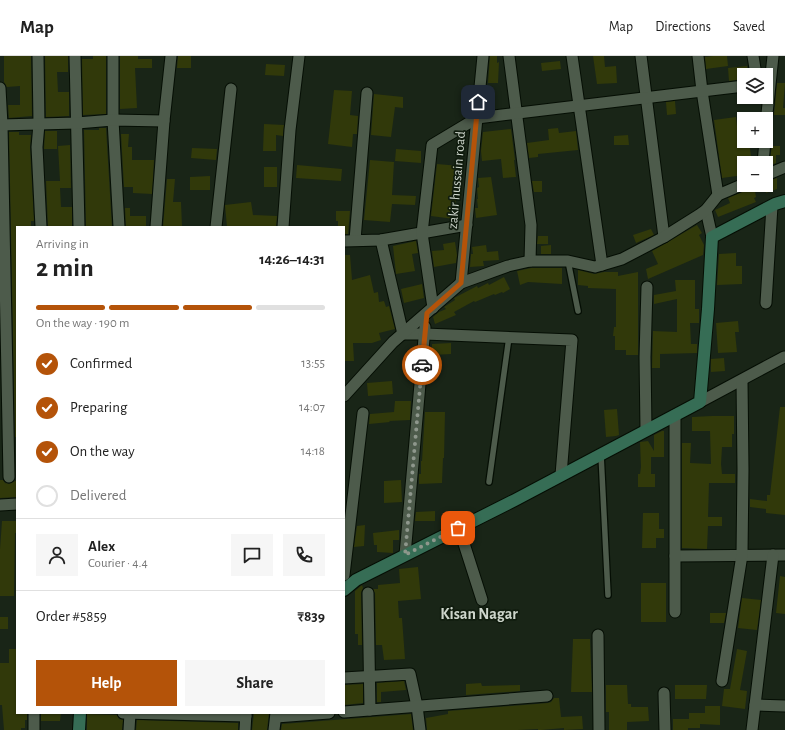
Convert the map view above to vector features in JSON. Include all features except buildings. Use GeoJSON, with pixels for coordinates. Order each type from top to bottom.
{"type":"FeatureCollection","features":[{"type":"Feature","properties":{"kind":"street"},"geometry":{"type":"LineString","coordinates":[[38,56],[39,124],[37,147],[41,226]]}},
{"type":"Feature","properties":{"kind":"street"},"geometry":{"type":"LineString","coordinates":[[75,56],[79,226]]}},
{"type":"Feature","properties":{"kind":"street"},"geometry":{"type":"LineString","coordinates":[[113,56],[113,120],[119,226]]}},
{"type":"Feature","properties":{"kind":"street"},"geometry":{"type":"LineString","coordinates":[[156,226],[164,121],[171,56]]}},
{"type":"Feature","properties":{"kind":"street"},"geometry":{"type":"LineString","coordinates":[[283,226],[290,130],[299,56]]}},
{"type":"Feature","properties":{"kind":"street","name":"zakir hussain road"},"geometry":{"type":"LineString","coordinates":[[461,283],[483,56]]}},
{"type":"Feature","properties":{"kind":"street"},"geometry":{"type":"LineString","coordinates":[[509,56],[531,225],[530,261]]}},
{"type":"Feature","properties":{"kind":"street"},"geometry":{"type":"LineString","coordinates":[[572,56],[602,265]]}},
{"type":"Feature","properties":{"kind":"street"},"geometry":{"type":"LineString","coordinates":[[640,56],[647,97],[664,237]]}},
{"type":"Feature","properties":{"kind":"street"},"geometry":{"type":"LineString","coordinates":[[698,56],[718,195]]}},
{"type":"Feature","properties":{"kind":"street"},"geometry":{"type":"LineString","coordinates":[[753,56],[755,68]]}},
{"type":"Feature","properties":{"kind":"street"},"geometry":{"type":"LineString","coordinates":[[771,68],[773,56]]}},
{"type":"Feature","properties":{"kind":"street"},"geometry":{"type":"LineString","coordinates":[[405,555],[425,334],[430,310],[422,233],[432,145],[477,118],[737,87]]}},
{"type":"Feature","properties":{"kind":"street"},"geometry":{"type":"LineString","coordinates":[[0,88],[3,304],[12,398],[4,432],[9,477]]}},
{"type":"Feature","properties":{"kind":"street"},"geometry":{"type":"LineString","coordinates":[[216,226],[231,89]]}},
{"type":"Feature","properties":{"kind":"street"},"geometry":{"type":"LineString","coordinates":[[356,240],[367,93]]}},
{"type":"Feature","properties":{"kind":"street"},"geometry":{"type":"LineString","coordinates":[[1,125],[77,123],[113,120],[164,121]]}},
{"type":"Feature","properties":{"kind":"street"},"geometry":{"type":"LineString","coordinates":[[773,172],[785,167]]}},
{"type":"Feature","properties":{"kind":"street"},"geometry":{"type":"LineString","coordinates":[[345,395],[393,342],[461,283],[508,266],[530,261],[568,261],[595,267],[622,259],[664,237],[706,210],[718,195],[737,187]]}},
{"type":"Feature","properties":{"kind":"street"},"geometry":{"type":"LineString","coordinates":[[712,237],[772,206],[785,201]]}},
{"type":"Feature","properties":{"kind":"street"},"geometry":{"type":"LineString","coordinates":[[766,303],[772,206]]}},
{"type":"Feature","properties":{"kind":"street"},"geometry":{"type":"LineString","coordinates":[[700,402],[708,309],[712,237],[706,210]]}},
{"type":"Feature","properties":{"kind":"street"},"geometry":{"type":"LineString","coordinates":[[345,241],[381,240],[467,225]]}},
{"type":"Feature","properties":{"kind":"street"},"geometry":{"type":"LineString","coordinates":[[381,240],[403,334]]}},
{"type":"Feature","properties":{"kind":"street"},"geometry":{"type":"LineString","coordinates":[[646,430],[645,357],[647,287]]}},
{"type":"Feature","properties":{"kind":"street"},"geometry":{"type":"LineString","coordinates":[[403,334],[572,340],[561,475]]}},
{"type":"Feature","properties":{"kind":"street"},"geometry":{"type":"LineString","coordinates":[[345,589],[356,580],[561,475],[784,357]]}},
{"type":"Feature","properties":{"kind":"street"},"geometry":{"type":"LineString","coordinates":[[722,681],[742,555],[742,380]]}},
{"type":"Feature","properties":{"kind":"street"},"geometry":{"type":"LineString","coordinates":[[345,566],[363,413]]}},
{"type":"Feature","properties":{"kind":"street"},"geometry":{"type":"LineString","coordinates":[[675,612],[676,415]]}},
{"type":"Feature","properties":{"kind":"street"},"geometry":{"type":"LineString","coordinates":[[0,505],[16,504]]}},
{"type":"Feature","properties":{"kind":"street"},"geometry":{"type":"LineString","coordinates":[[458,528],[482,600]]}},
{"type":"Feature","properties":{"kind":"street"},"geometry":{"type":"LineString","coordinates":[[752,730],[773,555]]}},
{"type":"Feature","properties":{"kind":"street"},"geometry":{"type":"LineString","coordinates":[[675,556],[785,555]]}},
{"type":"Feature","properties":{"kind":"street"},"geometry":{"type":"LineString","coordinates":[[368,593],[370,710]]}},
{"type":"Feature","properties":{"kind":"street"},"geometry":{"type":"LineString","coordinates":[[598,635],[599,730]]}},
{"type":"Feature","properties":{"kind":"street"},"geometry":{"type":"LineString","coordinates":[[345,678],[410,674],[417,706],[420,730]]}},
{"type":"Feature","properties":{"kind":"street"},"geometry":{"type":"LineString","coordinates":[[664,693],[665,730]]}},
{"type":"Feature","properties":{"kind":"street"},"geometry":{"type":"LineString","coordinates":[[345,712],[547,696]]}},
{"type":"Feature","properties":{"kind":"street"},"geometry":{"type":"LineString","coordinates":[[754,705],[785,706]]}},
{"type":"Feature","properties":{"kind":"street"},"geometry":{"type":"LineString","coordinates":[[34,714],[34,730]]}},
{"type":"Feature","properties":{"kind":"street"},"geometry":{"type":"LineString","coordinates":[[79,730],[80,714]]}},
{"type":"Feature","properties":{"kind":"street"},"geometry":{"type":"LineString","coordinates":[[129,730],[130,714]]}},
{"type":"Feature","properties":{"kind":"street"},"geometry":{"type":"LineString","coordinates":[[245,730],[246,714]]}},
{"type":"Feature","properties":{"kind":"street"},"geometry":{"type":"LineString","coordinates":[[274,730],[276,715],[302,714]]}},
{"type":"Feature","properties":{"kind":"lane"},"geometry":{"type":"LineString","coordinates":[[568,261],[578,311]]}},
{"type":"Feature","properties":{"kind":"lane"},"geometry":{"type":"LineString","coordinates":[[489,482],[509,337]]}},
{"type":"Feature","properties":{"kind":"lane"},"geometry":{"type":"LineString","coordinates":[[601,454],[608,595]]}},
{"type":"Feature","properties":{"kind":"way so far"},"geometry":{"type":"LineString","coordinates":[[422,365],[405,555],[458,528]]}},
{"type":"Feature","properties":{"kind":"district","name":"Kisan Nagar"},"geometry":{"type":"Point","coordinates":[479,613]}},
{"type":"Feature","properties":{"kind":"route"},"geometry":{"type":"LineString","coordinates":[[422,365],[427,313],[461,283],[478,102]]}}]}
